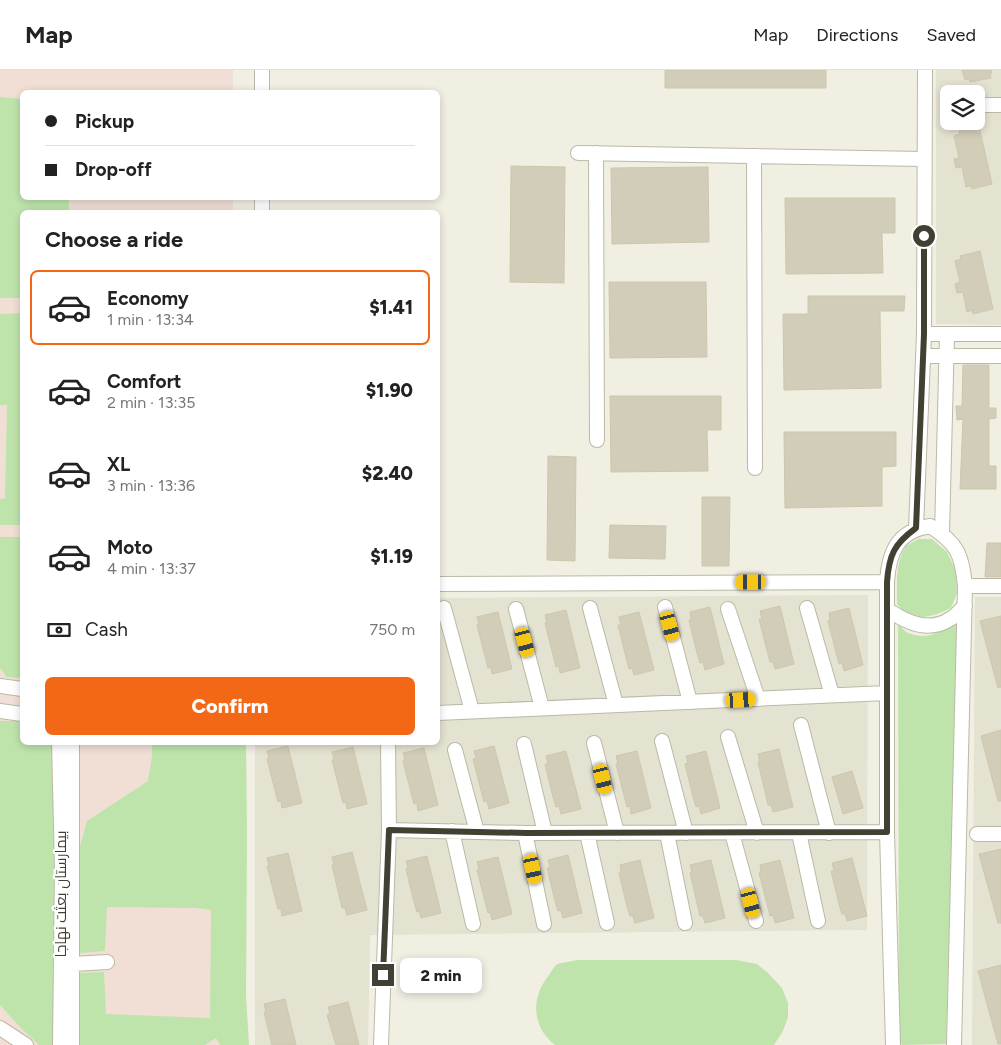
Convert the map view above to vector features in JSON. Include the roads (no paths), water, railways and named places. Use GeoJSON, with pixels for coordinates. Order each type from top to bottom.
{"type":"FeatureCollection","features":[{"type":"Feature","properties":{"kind":"street"},"geometry":{"type":"LineString","coordinates":[[262,70],[262,90]]}},
{"type":"Feature","properties":{"kind":"street"},"geometry":{"type":"LineString","coordinates":[[916,528],[924,334],[925,70]]}},
{"type":"Feature","properties":{"kind":"street"},"geometry":{"type":"LineString","coordinates":[[985,105],[1001,106]]}},
{"type":"Feature","properties":{"kind":"street"},"geometry":{"type":"LineString","coordinates":[[578,153],[924,159]]}},
{"type":"Feature","properties":{"kind":"street"},"geometry":{"type":"LineString","coordinates":[[596,153],[597,440]]}},
{"type":"Feature","properties":{"kind":"street"},"geometry":{"type":"LineString","coordinates":[[754,156],[755,468]]}},
{"type":"Feature","properties":{"kind":"street"},"geometry":{"type":"LineString","coordinates":[[924,334],[1001,334]]}},
{"type":"Feature","properties":{"kind":"street"},"geometry":{"type":"LineString","coordinates":[[942,534],[947,334]]}},
{"type":"Feature","properties":{"kind":"street"},"geometry":{"type":"LineString","coordinates":[[923,356],[1001,356]]}},
{"type":"Feature","properties":{"kind":"street"},"geometry":{"type":"LineString","coordinates":[[893,1045],[887,832],[888,563],[894,549],[903,537],[916,528],[930,526],[954,545],[962,562],[965,586],[954,1045]]}},
{"type":"Feature","properties":{"kind":"street"},"geometry":{"type":"LineString","coordinates":[[440,584],[887,582]]}},
{"type":"Feature","properties":{"kind":"street"},"geometry":{"type":"LineString","coordinates":[[965,586],[1001,586]]}},
{"type":"Feature","properties":{"kind":"street"},"geometry":{"type":"LineString","coordinates":[[887,610],[912,624],[922,625],[938,624],[949,620],[965,606]]}},
{"type":"Feature","properties":{"kind":"street"},"geometry":{"type":"LineString","coordinates":[[665,607],[690,702]]}},
{"type":"Feature","properties":{"kind":"street"},"geometry":{"type":"LineString","coordinates":[[444,608],[472,711]]}},
{"type":"Feature","properties":{"kind":"street"},"geometry":{"type":"LineString","coordinates":[[590,608],[616,705]]}},
{"type":"Feature","properties":{"kind":"street"},"geometry":{"type":"LineString","coordinates":[[807,608],[832,696]]}},
{"type":"Feature","properties":{"kind":"street"},"geometry":{"type":"LineString","coordinates":[[516,609],[542,708]]}},
{"type":"Feature","properties":{"kind":"street"},"geometry":{"type":"LineString","coordinates":[[728,609],[758,699]]}},
{"type":"Feature","properties":{"kind":"street"},"geometry":{"type":"LineString","coordinates":[[0,686],[20,689]]}},
{"type":"Feature","properties":{"kind":"street"},"geometry":{"type":"LineString","coordinates":[[440,713],[887,693]]}},
{"type":"Feature","properties":{"kind":"street"},"geometry":{"type":"LineString","coordinates":[[0,711],[20,714]]}},
{"type":"Feature","properties":{"kind":"street"},"geometry":{"type":"LineString","coordinates":[[801,725],[829,832]]}},
{"type":"Feature","properties":{"kind":"street"},"geometry":{"type":"LineString","coordinates":[[728,737],[758,833]]}},
{"type":"Feature","properties":{"kind":"street"},"geometry":{"type":"LineString","coordinates":[[662,741],[686,833]]}},
{"type":"Feature","properties":{"kind":"street"},"geometry":{"type":"LineString","coordinates":[[594,743],[616,833]]}},
{"type":"Feature","properties":{"kind":"street"},"geometry":{"type":"LineString","coordinates":[[524,744],[545,833]]}},
{"type":"Feature","properties":{"kind":"street","name":"بیمارستان بعثت نهاجا"},"geometry":{"type":"LineString","coordinates":[[59,745],[62,869],[60,1045]]}},
{"type":"Feature","properties":{"kind":"street","name":"بیمارستان بعثت نهاجا"},"geometry":{"type":"LineString","coordinates":[[72,745],[72,1045]]}},
{"type":"Feature","properties":{"kind":"street"},"geometry":{"type":"LineString","coordinates":[[381,1045],[389,830],[388,745]]}},
{"type":"Feature","properties":{"kind":"street"},"geometry":{"type":"LineString","coordinates":[[456,750],[477,832]]}},
{"type":"Feature","properties":{"kind":"street"},"geometry":{"type":"LineString","coordinates":[[389,830],[526,833],[887,832]]}},
{"type":"Feature","properties":{"kind":"street"},"geometry":{"type":"LineString","coordinates":[[452,831],[472,924]]}},
{"type":"Feature","properties":{"kind":"street"},"geometry":{"type":"LineString","coordinates":[[732,832],[756,921]]}},
{"type":"Feature","properties":{"kind":"street"},"geometry":{"type":"LineString","coordinates":[[526,833],[544,924]]}},
{"type":"Feature","properties":{"kind":"street"},"geometry":{"type":"LineString","coordinates":[[587,833],[607,923]]}},
{"type":"Feature","properties":{"kind":"street"},"geometry":{"type":"LineString","coordinates":[[667,833],[685,923]]}},
{"type":"Feature","properties":{"kind":"street"},"geometry":{"type":"LineString","coordinates":[[798,833],[818,921]]}},
{"type":"Feature","properties":{"kind":"street"},"geometry":{"type":"LineString","coordinates":[[977,834],[1001,834]]}},
{"type":"Feature","properties":{"kind":"street"},"geometry":{"type":"LineString","coordinates":[[72,964],[108,962]]}},
{"type":"Feature","properties":{"kind":"street"},"geometry":{"type":"LineString","coordinates":[[0,1028],[21,1043]]}}]}
